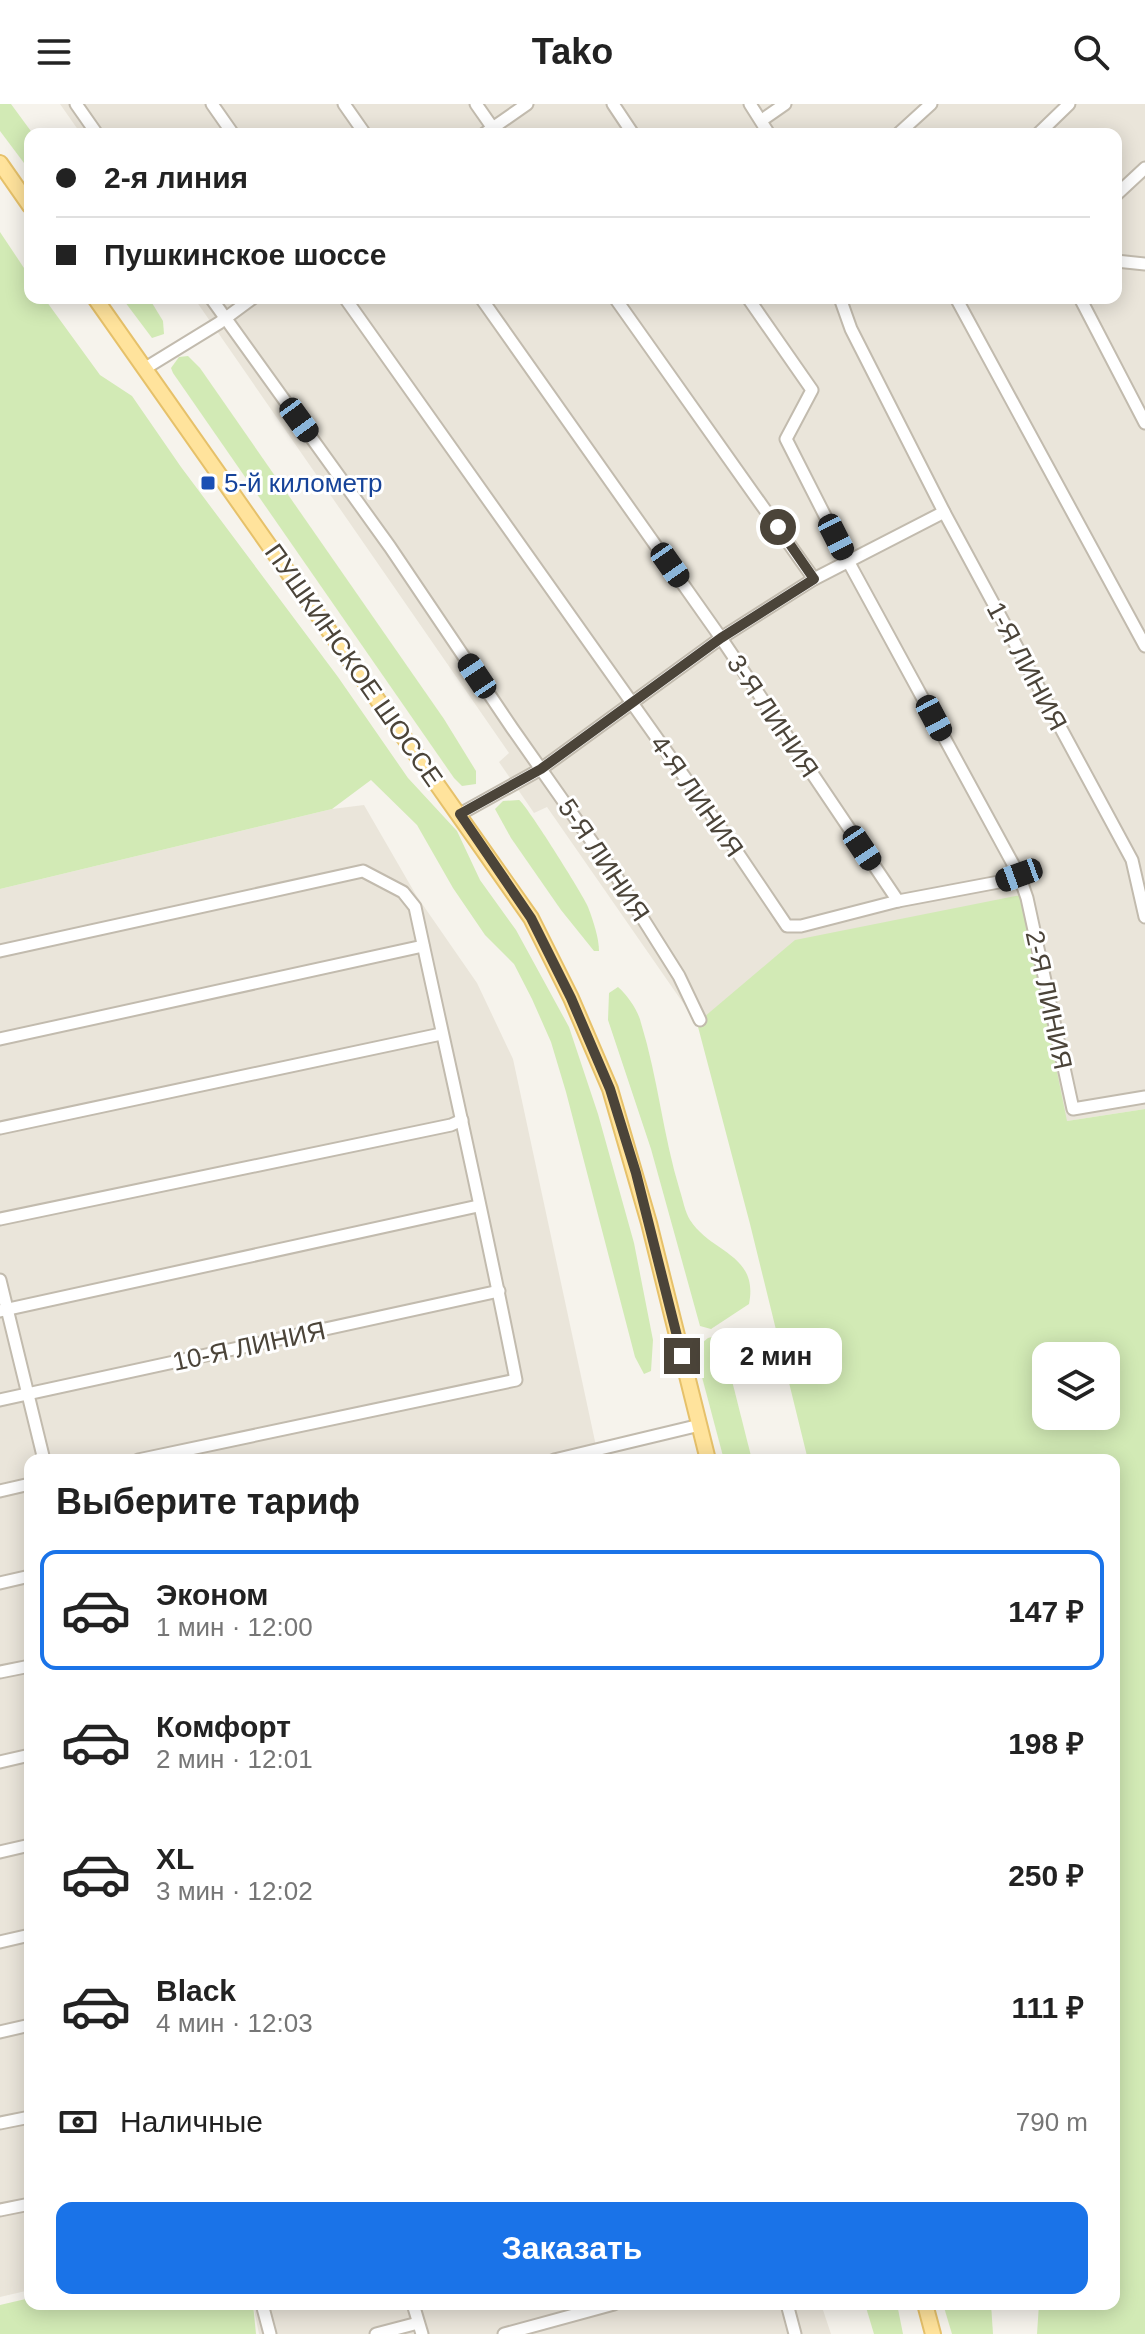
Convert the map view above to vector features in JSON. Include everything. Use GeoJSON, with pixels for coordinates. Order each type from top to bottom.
{"type":"FeatureCollection","features":[{"type":"Feature","properties":{"kind":"main road"},"geometry":{"type":"LineString","coordinates":[[0,163],[24,197]]}},
{"type":"Feature","properties":{"kind":"main road","name":"ПУШКИНСКОЕ ШОССЕ"},"geometry":{"type":"LineString","coordinates":[[99,304],[531,918],[571,998],[610,1089],[637,1178],[707,1454]]}},
{"type":"Feature","properties":{"kind":"main road"},"geometry":{"type":"LineString","coordinates":[[927,2310],[933,2334]]}},
{"type":"Feature","properties":{"kind":"street"},"geometry":{"type":"LineString","coordinates":[[76,104],[93,128]]}},
{"type":"Feature","properties":{"kind":"street"},"geometry":{"type":"LineString","coordinates":[[212,104],[229,128]]}},
{"type":"Feature","properties":{"kind":"street"},"geometry":{"type":"LineString","coordinates":[[344,104],[361,128]]}},
{"type":"Feature","properties":{"kind":"street"},"geometry":{"type":"LineString","coordinates":[[476,104],[489,128]]}},
{"type":"Feature","properties":{"kind":"street"},"geometry":{"type":"LineString","coordinates":[[496,128],[527,104]]}},
{"type":"Feature","properties":{"kind":"street"},"geometry":{"type":"LineString","coordinates":[[613,104],[629,128]]}},
{"type":"Feature","properties":{"kind":"street"},"geometry":{"type":"LineString","coordinates":[[750,104],[766,128]]}},
{"type":"Feature","properties":{"kind":"street"},"geometry":{"type":"LineString","coordinates":[[762,120],[785,104]]}},
{"type":"Feature","properties":{"kind":"street"},"geometry":{"type":"LineString","coordinates":[[905,128],[931,104]]}},
{"type":"Feature","properties":{"kind":"street"},"geometry":{"type":"LineString","coordinates":[[1044,128],[1069,104]]}},
{"type":"Feature","properties":{"kind":"street"},"geometry":{"type":"LineString","coordinates":[[1122,189],[1145,168]]}},
{"type":"Feature","properties":{"kind":"street"},"geometry":{"type":"LineString","coordinates":[[1122,262],[1145,264]]}},
{"type":"Feature","properties":{"kind":"street"},"geometry":{"type":"LineString","coordinates":[[215,304],[225,318]]}},
{"type":"Feature","properties":{"kind":"street"},"geometry":{"type":"LineString","coordinates":[[144,369],[245,304]]}},
{"type":"Feature","properties":{"kind":"street","name":"4-Я ЛИНИЯ"},"geometry":{"type":"LineString","coordinates":[[349,304],[787,926],[801,926],[898,901]]}},
{"type":"Feature","properties":{"kind":"street","name":"3-Я ЛИНИЯ"},"geometry":{"type":"LineString","coordinates":[[485,304],[721,638],[898,901]]}},
{"type":"Feature","properties":{"kind":"street"},"geometry":{"type":"LineString","coordinates":[[619,304],[814,579]]}},
{"type":"Feature","properties":{"kind":"street","name":"2-Я ЛИНИЯ"},"geometry":{"type":"LineString","coordinates":[[752,304],[812,390],[786,439],[848,561],[1019,875],[1027,898],[1073,1109],[1145,1097]]}},
{"type":"Feature","properties":{"kind":"street","name":"1-Я ЛИНИЯ"},"geometry":{"type":"LineString","coordinates":[[842,304],[851,329],[944,512],[1132,860],[1145,917]]}},
{"type":"Feature","properties":{"kind":"street"},"geometry":{"type":"LineString","coordinates":[[959,304],[1145,646]]}},
{"type":"Feature","properties":{"kind":"street"},"geometry":{"type":"LineString","coordinates":[[1083,304],[1145,423]]}},
{"type":"Feature","properties":{"kind":"street","name":"5-Я ЛИНИЯ"},"geometry":{"type":"LineString","coordinates":[[225,318],[390,547],[649,926],[679,976],[700,1020]]}},
{"type":"Feature","properties":{"kind":"street"},"geometry":{"type":"LineString","coordinates":[[460,814],[541,769],[721,638],[814,579],[944,512]]}},
{"type":"Feature","properties":{"kind":"street"},"geometry":{"type":"LineString","coordinates":[[0,951],[363,871],[403,892],[415,907],[516,1380],[166,1454]]}},
{"type":"Feature","properties":{"kind":"street"},"geometry":{"type":"LineString","coordinates":[[898,901],[1004,881],[1019,875]]}},
{"type":"Feature","properties":{"kind":"street"},"geometry":{"type":"LineString","coordinates":[[0,1039],[423,946]]}},
{"type":"Feature","properties":{"kind":"street"},"geometry":{"type":"LineString","coordinates":[[0,1128],[441,1034]]}},
{"type":"Feature","properties":{"kind":"street"},"geometry":{"type":"LineString","coordinates":[[0,1219],[451,1125],[464,1125]]}},
{"type":"Feature","properties":{"kind":"street"},"geometry":{"type":"LineString","coordinates":[[3,1310],[478,1206]]}},
{"type":"Feature","properties":{"kind":"street"},"geometry":{"type":"LineString","coordinates":[[0,1280],[3,1310],[43,1454]]}},
{"type":"Feature","properties":{"kind":"street","name":"10-Я ЛИНИЯ"},"geometry":{"type":"LineString","coordinates":[[0,1400],[499,1291]]}},
{"type":"Feature","properties":{"kind":"street"},"geometry":{"type":"LineString","coordinates":[[580,1454],[700,1425]]}},
{"type":"Feature","properties":{"kind":"street"},"geometry":{"type":"LineString","coordinates":[[0,1491],[24,1485]]}},
{"type":"Feature","properties":{"kind":"street"},"geometry":{"type":"LineString","coordinates":[[0,1583],[24,1577]]}},
{"type":"Feature","properties":{"kind":"street"},"geometry":{"type":"LineString","coordinates":[[0,1672],[24,1667]]}},
{"type":"Feature","properties":{"kind":"street"},"geometry":{"type":"LineString","coordinates":[[0,1762],[24,1756]]}},
{"type":"Feature","properties":{"kind":"street"},"geometry":{"type":"LineString","coordinates":[[0,1852],[24,1846]]}},
{"type":"Feature","properties":{"kind":"street"},"geometry":{"type":"LineString","coordinates":[[0,1942],[24,1936]]}},
{"type":"Feature","properties":{"kind":"street"},"geometry":{"type":"LineString","coordinates":[[0,2032],[24,2026]]}},
{"type":"Feature","properties":{"kind":"street"},"geometry":{"type":"LineString","coordinates":[[0,2123],[24,2118]]}},
{"type":"Feature","properties":{"kind":"street"},"geometry":{"type":"LineString","coordinates":[[0,2210],[24,2205]]}},
{"type":"Feature","properties":{"kind":"street"},"geometry":{"type":"LineString","coordinates":[[264,2310],[270,2334]]}},
{"type":"Feature","properties":{"kind":"street"},"geometry":{"type":"LineString","coordinates":[[504,2334],[592,2310]]}},
{"type":"Feature","properties":{"kind":"street"},"geometry":{"type":"LineString","coordinates":[[789,2310],[795,2334]]}},
{"type":"Feature","properties":{"kind":"street"},"geometry":{"type":"LineString","coordinates":[[376,2334],[420,2328]]}},
{"type":"Feature","properties":{"kind":"shaded area"},"geometry":{"type":"Polygon","coordinates":[[[60,104],[1145,104],[1145,1109],[1067,1121],[697,1023],[547,807],[534,813],[499,762],[509,753],[198,304],[1122,304],[1122,128],[77,128],[60,104]]]}},
{"type":"Feature","properties":{"kind":"shaded area"},"geometry":{"type":"Polygon","coordinates":[[[364,805],[416,895],[477,983],[513,1059],[598,1454],[24,1454],[24,2291],[0,2297],[0,889],[332,809],[364,805]]]}},
{"type":"Feature","properties":{"kind":"shaded area"},"geometry":{"type":"Polygon","coordinates":[[[254,2310],[823,2310],[831,2334],[259,2334],[254,2310]]]}},
{"type":"Feature","properties":{"kind":"green space"},"geometry":{"type":"Polygon","coordinates":[[[0,104],[11,104],[29,128],[24,128],[24,163],[0,131],[0,104]]]}},
{"type":"Feature","properties":{"kind":"green space"},"geometry":{"type":"Polygon","coordinates":[[[0,232],[24,268],[24,304],[48,304],[100,375],[132,396],[181,467],[338,677],[408,778],[457,831],[480,880],[516,930],[569,1027],[598,1114],[634,1243],[653,1340],[651,1371],[644,1374],[635,1357],[566,1092],[551,1042],[532,999],[514,964],[485,935],[453,888],[417,825],[371,780],[332,809],[0,889],[0,232]]]}},
{"type":"Feature","properties":{"kind":"green space"},"geometry":{"type":"Polygon","coordinates":[[[126,304],[153,304],[163,321],[164,334],[152,338],[126,304]]]}},
{"type":"Feature","properties":{"kind":"green space"},"geometry":{"type":"Polygon","coordinates":[[[188,356],[200,368],[444,719],[476,771],[476,784],[462,786],[454,778],[173,373],[171,368],[179,357],[188,356]]]}},
{"type":"Feature","properties":{"kind":"green space"},"geometry":{"type":"Polygon","coordinates":[[[519,800],[543,832],[584,899],[599,951],[594,951],[561,910],[511,838],[495,809],[503,801],[519,800]]]}},
{"type":"Feature","properties":{"kind":"green space"},"geometry":{"type":"Polygon","coordinates":[[[1021,895],[1067,1121],[1145,1109],[1145,2334],[1037,2334],[1039,2310],[1120,2310],[1120,1454],[807,1454],[697,1023],[795,940],[1021,895]]]}},
{"type":"Feature","properties":{"kind":"green space"},"geometry":{"type":"Polygon","coordinates":[[[618,987],[640,1018],[674,1170],[688,1217],[699,1231],[740,1264],[747,1274],[749,1304],[711,1329],[700,1326],[651,1149],[608,1020],[609,993],[618,987]]]}},
{"type":"Feature","properties":{"kind":"green space"},"geometry":{"type":"Polygon","coordinates":[[[716,1336],[723,1345],[750,1454],[722,1454],[698,1362],[697,1347],[716,1336]]]}},
{"type":"Feature","properties":{"kind":"green space"},"geometry":{"type":"Polygon","coordinates":[[[24,2299],[24,2310],[254,2310],[256,2334],[0,2334],[0,2305],[24,2299]]]}},
{"type":"Feature","properties":{"kind":"green space"},"geometry":{"type":"Polygon","coordinates":[[[867,2310],[898,2310],[903,2334],[874,2334],[867,2310]]]}},
{"type":"Feature","properties":{"kind":"green space"},"geometry":{"type":"Polygon","coordinates":[[[945,2310],[991,2310],[993,2334],[952,2334],[945,2310]]]}},
{"type":"Feature","properties":{"kind":"place","name":"5-й километр"},"geometry":{"type":"Point","coordinates":[208,483]}},
{"type":"Feature","properties":{"kind":"route"},"geometry":{"type":"LineString","coordinates":[[682,1356],[629,1147],[610,1089],[571,998],[531,918],[460,814],[541,769],[721,638],[814,579],[778,527]]}}]}
